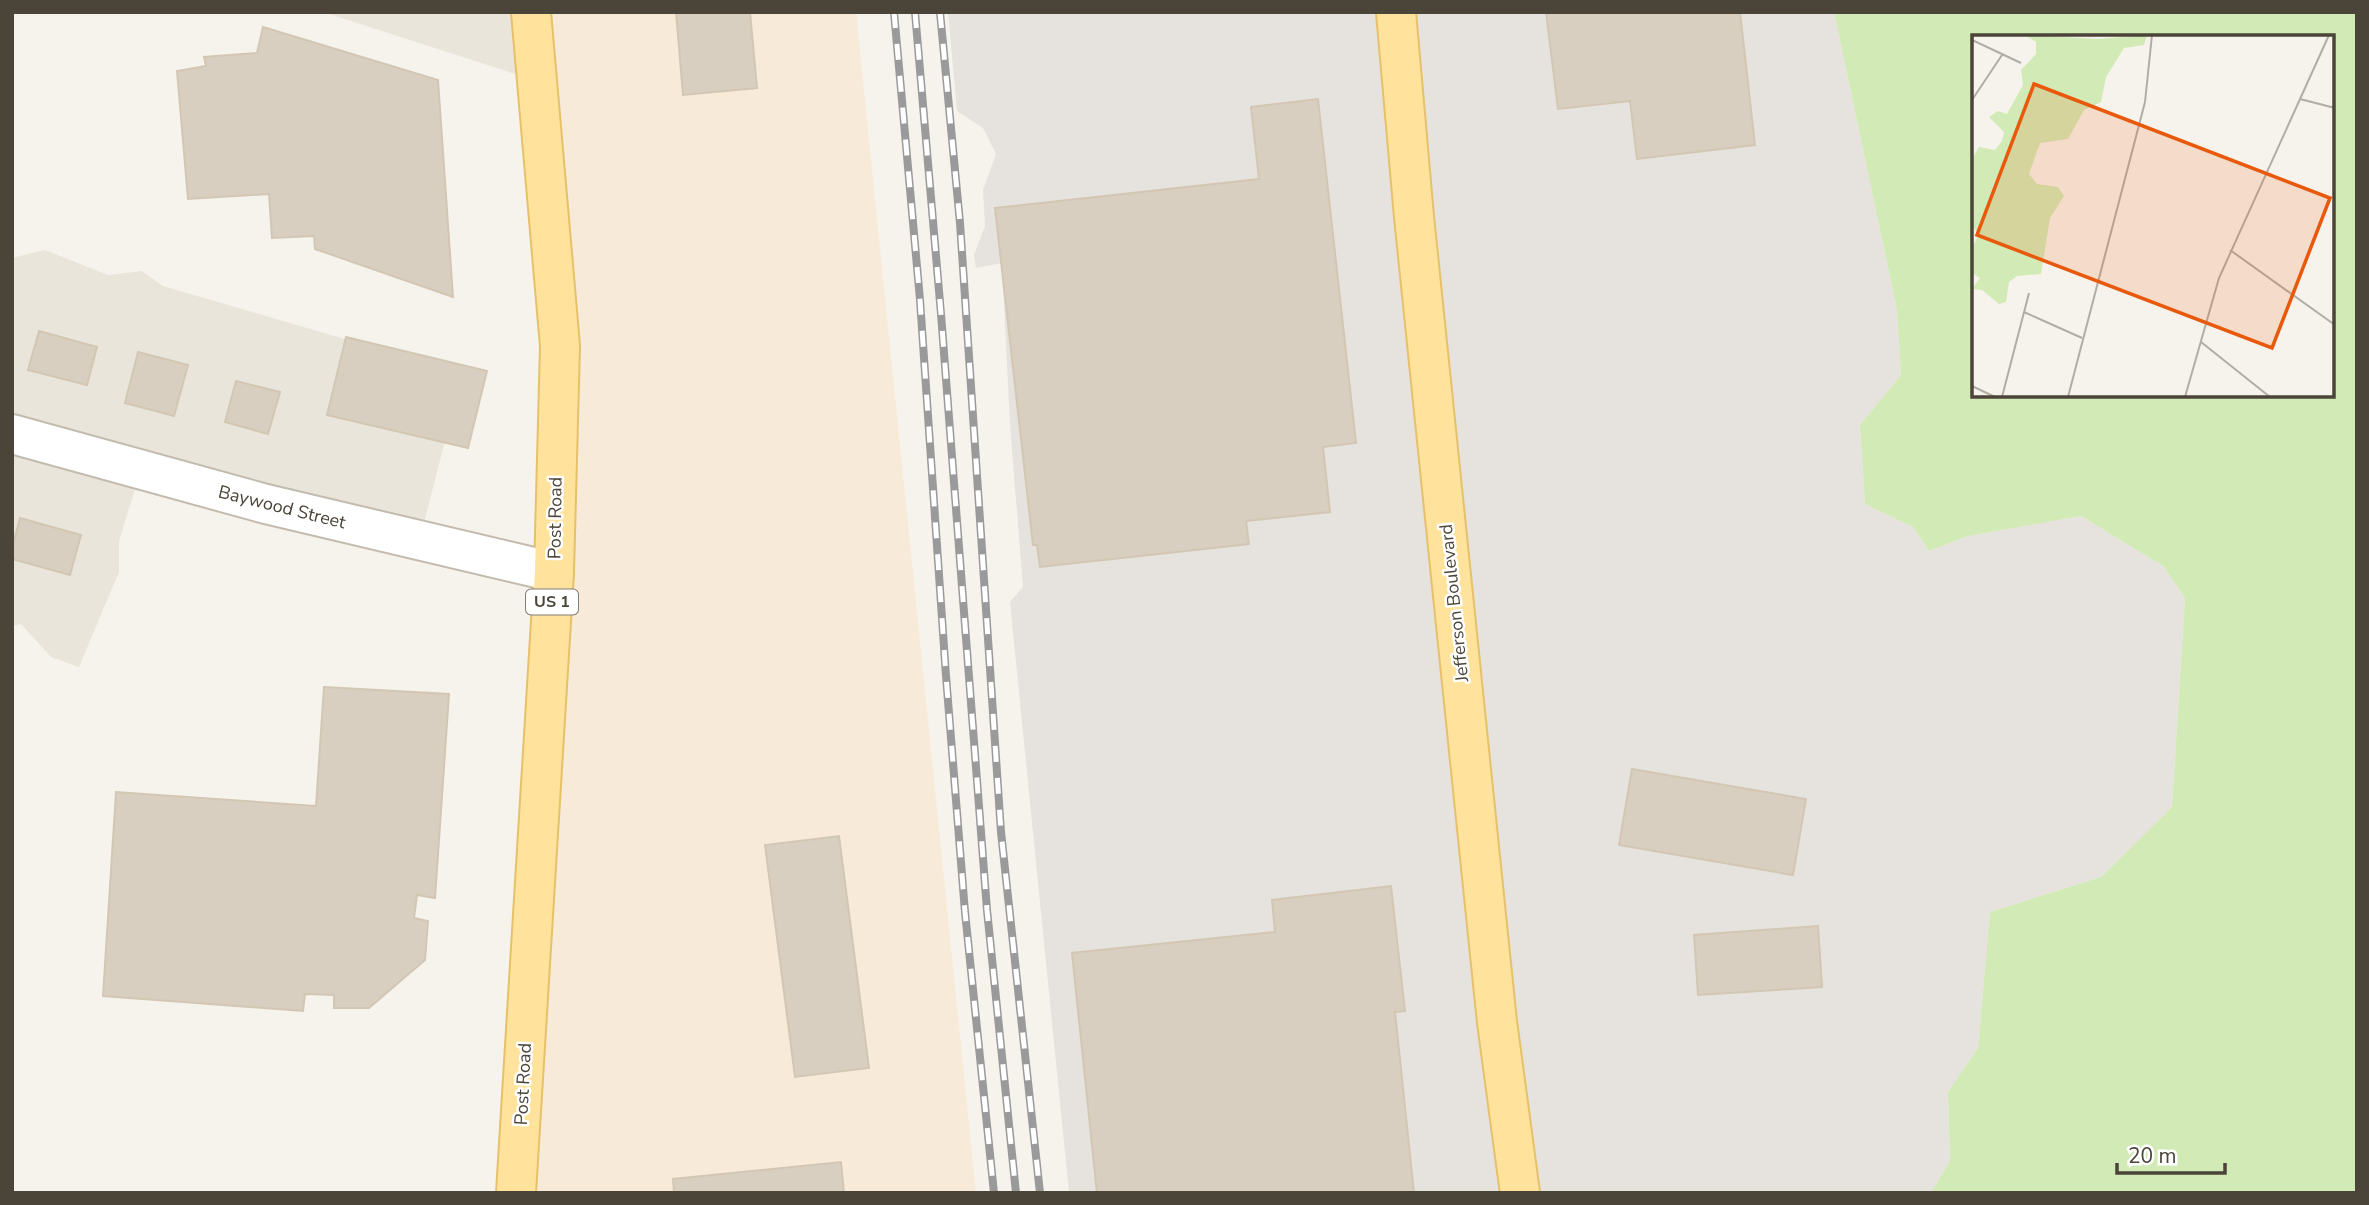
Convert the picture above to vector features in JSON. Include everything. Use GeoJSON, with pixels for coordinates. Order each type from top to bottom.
{"type":"FeatureCollection","features":[{"type":"Feature","properties":{"kind":"main road","name":"Post Road"},"geometry":{"type":"LineString","coordinates":[[516,1193],[554,572],[560,346],[531,12]]}},
{"type":"Feature","properties":{"kind":"main road","name":"Jefferson Boulevard"},"geometry":{"type":"LineString","coordinates":[[1395,12],[1494,996],[1520,1193]]}},
{"type":"Feature","properties":{"kind":"street","name":"Baywood Street"},"geometry":{"type":"LineString","coordinates":[[12,434],[266,504],[554,572]]}},
{"type":"Feature","properties":{"kind":"shaded area"},"geometry":{"type":"Polygon","coordinates":[[[323,12],[533,12],[540,82],[323,12]]]}},
{"type":"Feature","properties":{"kind":"shaded area"},"geometry":{"type":"Polygon","coordinates":[[[533,12],[856,12],[976,1193],[515,1193],[565,693],[533,12]]]}},
{"type":"Feature","properties":{"kind":"shaded area"},"geometry":{"type":"Polygon","coordinates":[[[948,12],[1834,12],[1897,310],[1901,375],[1860,425],[1865,504],[1913,527],[1929,551],[1968,536],[2081,516],[2163,566],[2185,598],[2172,807],[2101,877],[1990,912],[1978,1048],[1948,1092],[1950,1161],[1931,1193],[1069,1193],[1010,602],[1023,587],[1010,425],[1002,263],[976,268],[974,255],[985,226],[983,190],[996,154],[983,128],[957,111],[948,12]]]}},
{"type":"Feature","properties":{"kind":"shaded area"},"geometry":{"type":"Polygon","coordinates":[[[45,250],[108,275],[142,271],[163,286],[386,351],[431,393],[444,445],[420,538],[139,476],[119,541],[119,572],[79,667],[51,657],[21,624],[12,626],[12,258],[45,250]]]}},
{"type":"Feature","properties":{"kind":"green space"},"geometry":{"type":"Polygon","coordinates":[[[1834,12],[2355,12],[2357,1193],[1931,1193],[1950,1161],[1948,1092],[1978,1048],[1990,912],[2101,877],[2172,807],[2185,598],[2163,566],[2081,516],[1968,536],[1929,551],[1913,527],[1865,504],[1860,425],[1901,375],[1897,310],[1834,12]]]}},
{"type":"Feature","properties":{"kind":"building"},"geometry":{"type":"Polygon","coordinates":[[[676,12],[750,12],[757,88],[683,95],[676,12]]]}},
{"type":"Feature","properties":{"kind":"building"},"geometry":{"type":"Polygon","coordinates":[[[1546,12],[1740,12],[1755,145],[1637,159],[1630,101],[1558,109],[1546,12]]]}},
{"type":"Feature","properties":{"kind":"building"},"geometry":{"type":"Polygon","coordinates":[[[263,27],[438,80],[453,297],[315,249],[314,236],[272,238],[269,194],[188,199],[177,71],[206,66],[204,57],[257,53],[263,27]]]}},
{"type":"Feature","properties":{"kind":"building"},"geometry":{"type":"Polygon","coordinates":[[[1318,99],[1356,443],[1323,447],[1330,512],[1246,521],[1249,544],[1040,567],[1037,545],[1033,545],[995,208],[1259,179],[1251,107],[1318,99]]]}},
{"type":"Feature","properties":{"kind":"building"},"geometry":{"type":"Polygon","coordinates":[[[39,331],[97,347],[87,385],[28,370],[39,331]]]}},
{"type":"Feature","properties":{"kind":"building"},"geometry":{"type":"Polygon","coordinates":[[[346,337],[487,371],[468,448],[327,415],[346,337]]]}},
{"type":"Feature","properties":{"kind":"building"},"geometry":{"type":"Polygon","coordinates":[[[138,352],[188,365],[174,416],[125,403],[138,352]]]}},
{"type":"Feature","properties":{"kind":"building"},"geometry":{"type":"Polygon","coordinates":[[[236,381],[280,392],[268,434],[225,422],[236,381]]]}},
{"type":"Feature","properties":{"kind":"building"},"geometry":{"type":"Polygon","coordinates":[[[20,518],[81,535],[70,575],[12,559],[12,548],[20,518]]]}},
{"type":"Feature","properties":{"kind":"building"},"geometry":{"type":"Polygon","coordinates":[[[324,687],[449,694],[435,898],[417,895],[414,918],[428,921],[425,960],[369,1008],[334,1008],[334,995],[305,994],[303,1011],[103,996],[116,792],[316,806],[324,687]]]}},
{"type":"Feature","properties":{"kind":"building"},"geometry":{"type":"Polygon","coordinates":[[[1632,769],[1806,799],[1793,875],[1619,845],[1632,769]]]}},
{"type":"Feature","properties":{"kind":"building"},"geometry":{"type":"Polygon","coordinates":[[[839,836],[869,1068],[795,1077],[765,845],[839,836]]]}},
{"type":"Feature","properties":{"kind":"building"},"geometry":{"type":"Polygon","coordinates":[[[1391,886],[1405,1011],[1395,1012],[1414,1193],[1097,1193],[1072,953],[1275,932],[1272,900],[1391,886]]]}},
{"type":"Feature","properties":{"kind":"building"},"geometry":{"type":"Polygon","coordinates":[[[1818,926],[1822,987],[1698,995],[1694,935],[1818,926]]]}},
{"type":"Feature","properties":{"kind":"building"},"geometry":{"type":"Polygon","coordinates":[[[841,1162],[844,1193],[674,1193],[673,1179],[841,1162]]]}},
{"type":"Feature","properties":{"kind":"railway"},"geometry":{"type":"LineString","coordinates":[[894,12],[920,300],[965,912],[994,1193]]}},
{"type":"Feature","properties":{"kind":"railway"},"geometry":{"type":"LineString","coordinates":[[915,12],[987,910],[1016,1193]]}},
{"type":"Feature","properties":{"kind":"railway"},"geometry":{"type":"LineString","coordinates":[[940,12],[960,223],[1001,832],[1040,1193]]}}]}
